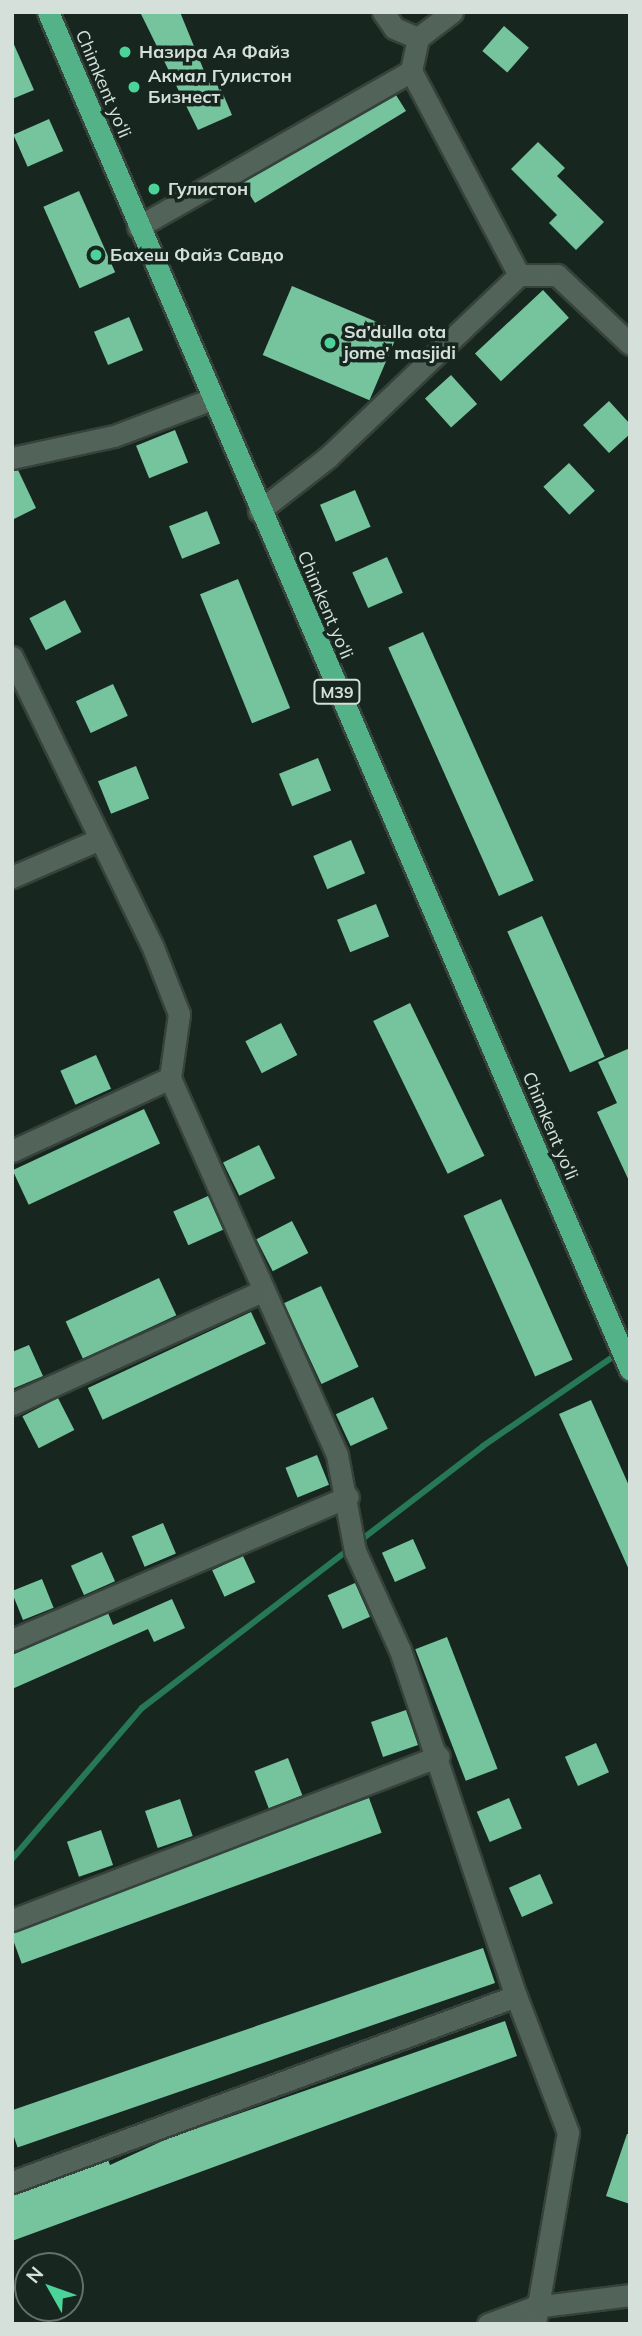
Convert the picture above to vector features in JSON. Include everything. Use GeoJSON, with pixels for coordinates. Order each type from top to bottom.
{"type":"FeatureCollection","features":[{"type":"Feature","properties":{"kind":"highway","name":"Chimkent yo‘li"},"geometry":{"type":"LineString","coordinates":[[48,12],[259,511],[630,1370]]}},
{"type":"Feature","properties":{"kind":"street"},"geometry":{"type":"LineString","coordinates":[[383,12],[394,28],[418,38]]}},
{"type":"Feature","properties":{"kind":"street"},"geometry":{"type":"LineString","coordinates":[[452,12],[418,38],[411,71],[519,275]]}},
{"type":"Feature","properties":{"kind":"street"},"geometry":{"type":"LineString","coordinates":[[138,227],[411,71]]}},
{"type":"Feature","properties":{"kind":"street"},"geometry":{"type":"LineString","coordinates":[[259,511],[328,457],[519,275],[557,275],[630,344]]}},
{"type":"Feature","properties":{"kind":"street"},"geometry":{"type":"LineString","coordinates":[[12,458],[114,436],[212,399]]}},
{"type":"Feature","properties":{"kind":"street"},"geometry":{"type":"LineString","coordinates":[[12,657],[100,839],[179,1014],[170,1077],[260,1292],[318,1411],[348,1497],[355,1551],[400,1650],[439,1756],[516,1996],[568,2132],[535,2315]]}},
{"type":"Feature","properties":{"kind":"street"},"geometry":{"type":"LineString","coordinates":[[12,877],[100,839]]}},
{"type":"Feature","properties":{"kind":"street"},"geometry":{"type":"LineString","coordinates":[[12,1151],[170,1077]]}},
{"type":"Feature","properties":{"kind":"street"},"geometry":{"type":"LineString","coordinates":[[12,1404],[260,1292]]}},
{"type":"Feature","properties":{"kind":"street"},"geometry":{"type":"LineString","coordinates":[[12,1640],[348,1497]]}},
{"type":"Feature","properties":{"kind":"street"},"geometry":{"type":"LineString","coordinates":[[12,1920],[439,1756]]}},
{"type":"Feature","properties":{"kind":"street"},"geometry":{"type":"LineString","coordinates":[[12,2182],[516,1996]]}},
{"type":"Feature","properties":{"kind":"street"},"geometry":{"type":"LineString","coordinates":[[488,2324],[630,2295]]}},
{"type":"Feature","properties":{"kind":"building"},"geometry":{"type":"Polygon","coordinates":[[[140,12],[180,12],[209,83],[217,80],[232,115],[198,130],[140,12]]]}},
{"type":"Feature","properties":{"kind":"building"},"geometry":{"type":"Polygon","coordinates":[[[504,26],[529,48],[507,73],[482,51],[504,26]]]}},
{"type":"Feature","properties":{"kind":"building"},"geometry":{"type":"Polygon","coordinates":[[[12,40],[34,90],[12,99],[12,40]]]}},
{"type":"Feature","properties":{"kind":"building"},"geometry":{"type":"Polygon","coordinates":[[[396,95],[406,111],[255,203],[242,183],[396,95]]]}},
{"type":"Feature","properties":{"kind":"building"},"geometry":{"type":"Polygon","coordinates":[[[49,119],[63,151],[28,167],[13,135],[49,119]]]}},
{"type":"Feature","properties":{"kind":"building"},"geometry":{"type":"Polygon","coordinates":[[[538,142],[565,168],[557,176],[604,222],[576,250],[549,223],[557,215],[511,169],[538,142]]]}},
{"type":"Feature","properties":{"kind":"building"},"geometry":{"type":"Polygon","coordinates":[[[79,191],[115,272],[80,288],[43,207],[79,191]]]}},
{"type":"Feature","properties":{"kind":"building","name":"Sa’dulla ota jome’ masjidi"},"geometry":{"type":"Polygon","coordinates":[[[292,286],[399,331],[369,400],[263,355],[292,286]]]}},
{"type":"Feature","properties":{"kind":"building"},"geometry":{"type":"Polygon","coordinates":[[[543,290],[569,318],[501,381],[475,353],[543,290]]]}},
{"type":"Feature","properties":{"kind":"building"},"geometry":{"type":"Polygon","coordinates":[[[129,317],[143,350],[108,365],[94,332],[129,317]]]}},
{"type":"Feature","properties":{"kind":"building"},"geometry":{"type":"Polygon","coordinates":[[[451,375],[477,404],[451,427],[425,398],[451,375]]]}},
{"type":"Feature","properties":{"kind":"building"},"geometry":{"type":"Polygon","coordinates":[[[609,401],[630,424],[630,434],[609,453],[583,425],[609,401]]]}},
{"type":"Feature","properties":{"kind":"building"},"geometry":{"type":"Polygon","coordinates":[[[175,430],[188,462],[149,478],[136,446],[175,430]]]}},
{"type":"Feature","properties":{"kind":"building"},"geometry":{"type":"Polygon","coordinates":[[[569,463],[595,491],[569,515],[543,487],[569,463]]]}},
{"type":"Feature","properties":{"kind":"building"},"geometry":{"type":"Polygon","coordinates":[[[18,470],[36,508],[12,520],[12,471],[18,470]]]}},
{"type":"Feature","properties":{"kind":"building"},"geometry":{"type":"Polygon","coordinates":[[[355,490],[371,527],[336,542],[320,505],[355,490]]]}},
{"type":"Feature","properties":{"kind":"building"},"geometry":{"type":"Polygon","coordinates":[[[207,511],[220,543],[182,559],[169,526],[207,511]]]}},
{"type":"Feature","properties":{"kind":"building"},"geometry":{"type":"Polygon","coordinates":[[[387,557],[403,593],[368,608],[352,572],[387,557]]]}},
{"type":"Feature","properties":{"kind":"building"},"geometry":{"type":"Polygon","coordinates":[[[238,579],[290,708],[252,723],[200,594],[238,579]]]}},
{"type":"Feature","properties":{"kind":"building"},"geometry":{"type":"Polygon","coordinates":[[[65,600],[81,632],[46,650],[29,618],[65,600]]]}},
{"type":"Feature","properties":{"kind":"building"},"geometry":{"type":"Polygon","coordinates":[[[423,632],[534,880],[499,896],[388,647],[423,632]]]}},
{"type":"Feature","properties":{"kind":"building"},"geometry":{"type":"Polygon","coordinates":[[[113,684],[128,716],[91,733],[76,701],[113,684]]]}},
{"type":"Feature","properties":{"kind":"building"},"geometry":{"type":"Polygon","coordinates":[[[318,758],[331,790],[292,806],[279,774],[318,758]]]}},
{"type":"Feature","properties":{"kind":"building"},"geometry":{"type":"Polygon","coordinates":[[[136,766],[149,798],[111,814],[98,781],[136,766]]]}},
{"type":"Feature","properties":{"kind":"building"},"geometry":{"type":"Polygon","coordinates":[[[351,840],[365,873],[327,889],[313,856],[351,840]]]}},
{"type":"Feature","properties":{"kind":"building"},"geometry":{"type":"Polygon","coordinates":[[[376,904],[389,936],[350,952],[337,920],[376,904]]]}},
{"type":"Feature","properties":{"kind":"building"},"geometry":{"type":"Polygon","coordinates":[[[542,916],[605,1057],[570,1072],[507,931],[542,916]]]}},
{"type":"Feature","properties":{"kind":"building"},"geometry":{"type":"Polygon","coordinates":[[[410,1003],[485,1156],[448,1174],[373,1021],[410,1003]]]}},
{"type":"Feature","properties":{"kind":"building"},"geometry":{"type":"Polygon","coordinates":[[[281,1023],[297,1055],[262,1073],[245,1041],[281,1023]]]}},
{"type":"Feature","properties":{"kind":"building"},"geometry":{"type":"Polygon","coordinates":[[[630,1048],[630,1183],[597,1112],[617,1103],[598,1062],[630,1048]]]}},
{"type":"Feature","properties":{"kind":"building"},"geometry":{"type":"Polygon","coordinates":[[[96,1055],[111,1089],[75,1105],[60,1071],[96,1055]]]}},
{"type":"Feature","properties":{"kind":"building"},"geometry":{"type":"Polygon","coordinates":[[[144,1109],[160,1143],[29,1205],[13,1170],[144,1109]]]}},
{"type":"Feature","properties":{"kind":"building"},"geometry":{"type":"Polygon","coordinates":[[[259,1145],[275,1178],[239,1196],[223,1163],[259,1145]]]}},
{"type":"Feature","properties":{"kind":"building"},"geometry":{"type":"Polygon","coordinates":[[[208,1196],[223,1230],[188,1245],[173,1211],[208,1196]]]}},
{"type":"Feature","properties":{"kind":"building"},"geometry":{"type":"Polygon","coordinates":[[[501,1199],[573,1360],[535,1376],[464,1216],[501,1199]]]}},
{"type":"Feature","properties":{"kind":"building"},"geometry":{"type":"Polygon","coordinates":[[[292,1221],[308,1253],[273,1271],[256,1239],[292,1221]]]}},
{"type":"Feature","properties":{"kind":"building"},"geometry":{"type":"Polygon","coordinates":[[[159,1278],[176,1315],[83,1359],[66,1322],[159,1278]]]}},
{"type":"Feature","properties":{"kind":"building"},"geometry":{"type":"Polygon","coordinates":[[[321,1286],[359,1367],[321,1384],[284,1303],[321,1286]]]}},
{"type":"Feature","properties":{"kind":"building"},"geometry":{"type":"Polygon","coordinates":[[[251,1312],[266,1344],[103,1420],[88,1388],[251,1312]]]}},
{"type":"Feature","properties":{"kind":"building"},"geometry":{"type":"Polygon","coordinates":[[[29,1345],[43,1376],[12,1389],[12,1352],[29,1345]]]}},
{"type":"Feature","properties":{"kind":"building"},"geometry":{"type":"Polygon","coordinates":[[[373,1397],[388,1429],[351,1446],[336,1414],[373,1397]]]}},
{"type":"Feature","properties":{"kind":"building"},"geometry":{"type":"Polygon","coordinates":[[[58,1398],[74,1430],[39,1448],[22,1416],[58,1398]]]}},
{"type":"Feature","properties":{"kind":"building"},"geometry":{"type":"Polygon","coordinates":[[[591,1400],[630,1488],[630,1572],[559,1414],[591,1400]]]}},
{"type":"Feature","properties":{"kind":"building"},"geometry":{"type":"Polygon","coordinates":[[[317,1455],[329,1485],[297,1497],[285,1468],[317,1455]]]}},
{"type":"Feature","properties":{"kind":"building"},"geometry":{"type":"Polygon","coordinates":[[[163,1523],[176,1553],[145,1567],[132,1536],[163,1523]]]}},
{"type":"Feature","properties":{"kind":"building"},"geometry":{"type":"Polygon","coordinates":[[[413,1539],[426,1568],[395,1582],[382,1553],[413,1539]]]}},
{"type":"Feature","properties":{"kind":"building"},"geometry":{"type":"Polygon","coordinates":[[[102,1552],[115,1581],[84,1595],[71,1566],[102,1552]]]}},
{"type":"Feature","properties":{"kind":"building"},"geometry":{"type":"Polygon","coordinates":[[[243,1556],[255,1582],[224,1597],[212,1570],[243,1556]]]}},
{"type":"Feature","properties":{"kind":"building"},"geometry":{"type":"Polygon","coordinates":[[[42,1579],[54,1608],[23,1620],[12,1591],[42,1579]]]}},
{"type":"Feature","properties":{"kind":"building"},"geometry":{"type":"Polygon","coordinates":[[[355,1583],[370,1617],[343,1629],[328,1595],[355,1583]]]}},
{"type":"Feature","properties":{"kind":"building"},"geometry":{"type":"Polygon","coordinates":[[[172,1599],[185,1628],[154,1642],[148,1629],[12,1689],[12,1655],[108,1613],[113,1625],[172,1599]]]}},
{"type":"Feature","properties":{"kind":"building"},"geometry":{"type":"Polygon","coordinates":[[[447,1637],[498,1769],[466,1781],[415,1649],[447,1637]]]}},
{"type":"Feature","properties":{"kind":"building"},"geometry":{"type":"Polygon","coordinates":[[[406,1710],[418,1745],[383,1757],[371,1722],[406,1710]]]}},
{"type":"Feature","properties":{"kind":"building"},"geometry":{"type":"Polygon","coordinates":[[[596,1743],[609,1772],[578,1786],[565,1757],[596,1743]]]}},
{"type":"Feature","properties":{"kind":"building"},"geometry":{"type":"Polygon","coordinates":[[[288,1758],[302,1795],[269,1808],[254,1771],[288,1758]]]}},
{"type":"Feature","properties":{"kind":"building"},"geometry":{"type":"Polygon","coordinates":[[[369,1798],[382,1833],[22,1964],[12,1937],[12,1928],[369,1798]]]}},
{"type":"Feature","properties":{"kind":"building"},"geometry":{"type":"Polygon","coordinates":[[[509,1798],[522,1828],[490,1842],[477,1812],[509,1798]]]}},
{"type":"Feature","properties":{"kind":"building"},"geometry":{"type":"Polygon","coordinates":[[[180,1799],[193,1836],[158,1848],[145,1811],[180,1799]]]}},
{"type":"Feature","properties":{"kind":"building"},"geometry":{"type":"Polygon","coordinates":[[[101,1830],[113,1865],[79,1877],[67,1842],[101,1830]]]}},
{"type":"Feature","properties":{"kind":"building"},"geometry":{"type":"Polygon","coordinates":[[[540,1874],[553,1903],[522,1917],[509,1888],[540,1874]]]}},
{"type":"Feature","properties":{"kind":"building"},"geometry":{"type":"Polygon","coordinates":[[[483,1948],[495,1983],[18,2147],[12,2131],[12,2110],[483,1948]]]}},
{"type":"Feature","properties":{"kind":"building"},"geometry":{"type":"Polygon","coordinates":[[[505,2021],[517,2056],[12,2241],[12,2195],[108,2160],[110,2165],[169,2138],[505,2021]]]}},
{"type":"Feature","properties":{"kind":"building"},"geometry":{"type":"Polygon","coordinates":[[[627,2134],[630,2134],[630,2204],[606,2196],[627,2134]]]}},
{"type":"Feature","properties":{"kind":"waterway"},"geometry":{"type":"LineString","coordinates":[[12,1859],[142,1708],[483,1446],[617,1354]]}},
{"type":"Feature","properties":{"kind":"place","name":"Назира Ая Файз"},"geometry":{"type":"Point","coordinates":[125,52]}},
{"type":"Feature","properties":{"kind":"place","name":"Акмал Гулистон Бизнест"},"geometry":{"type":"Point","coordinates":[134,87]}},
{"type":"Feature","properties":{"kind":"place","name":"Гулистон"},"geometry":{"type":"Point","coordinates":[154,189]}},
{"type":"Feature","properties":{"kind":"place","name":"Бахеш Файз Савдо"},"geometry":{"type":"Point","coordinates":[96,255]}},
{"type":"Feature","properties":{"kind":"place","name":"Sa’dulla ota jome’ masjidi"},"geometry":{"type":"Point","coordinates":[330,343]}}]}
